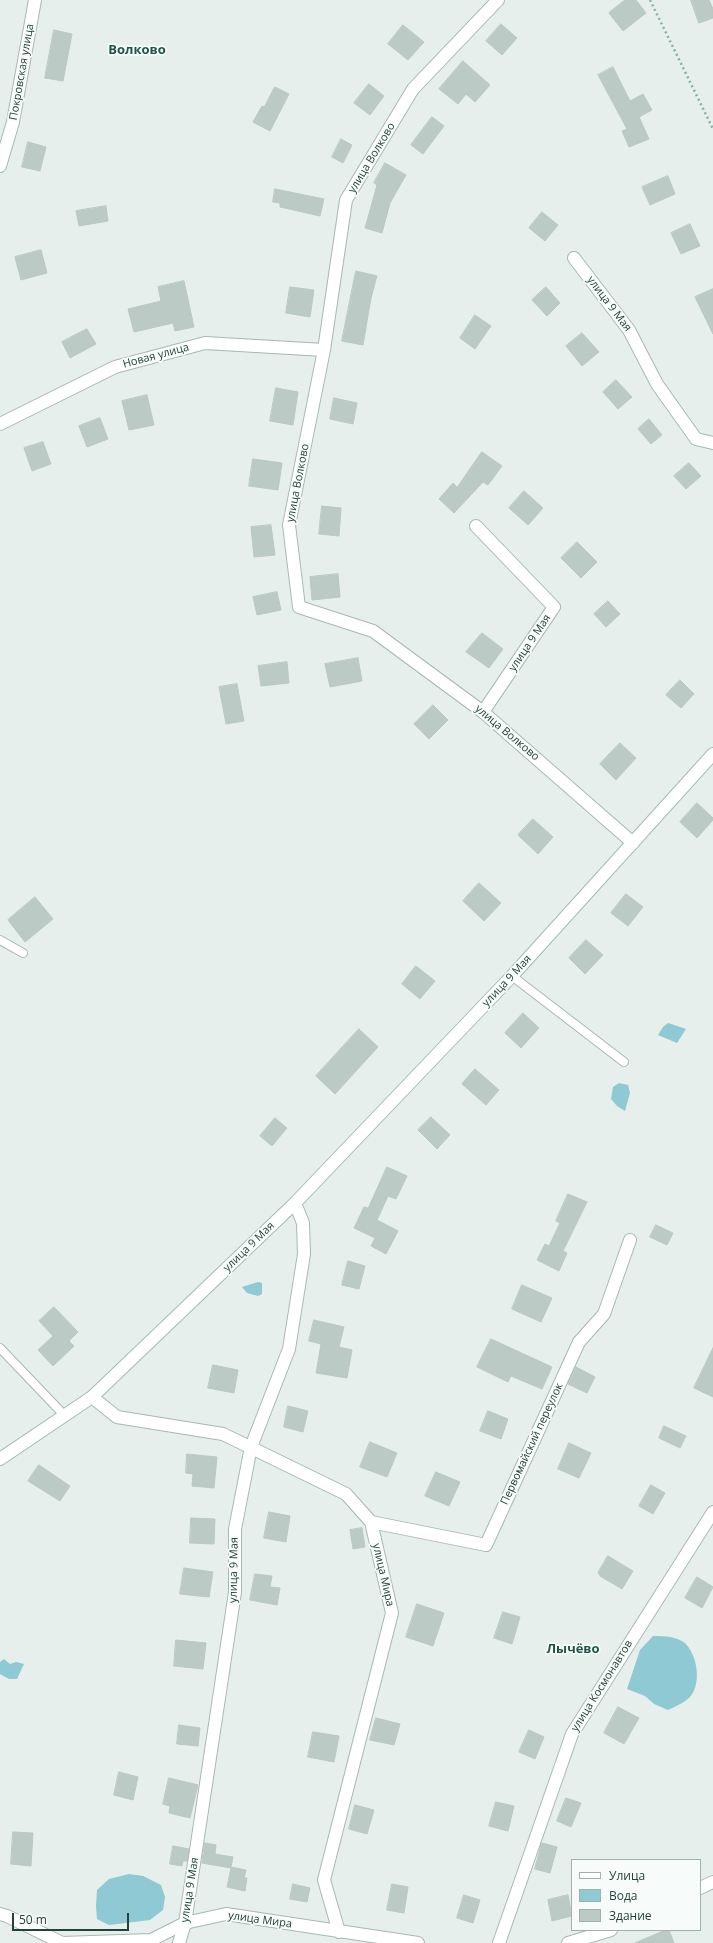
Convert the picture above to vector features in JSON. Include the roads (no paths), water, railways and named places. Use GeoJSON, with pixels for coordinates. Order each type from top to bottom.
{"type":"FeatureCollection","features":[{"type":"Feature","properties":{"kind":"street","name":"Покровская улица"},"geometry":{"type":"LineString","coordinates":[[0,166],[13,122],[35,0]]}},
{"type":"Feature","properties":{"kind":"street","name":"улица Волково"},"geometry":{"type":"LineString","coordinates":[[498,0],[413,89],[346,200],[324,350],[289,525],[299,607],[373,631],[483,712],[633,843]]}},
{"type":"Feature","properties":{"kind":"street","name":"улица 9 Мая"},"geometry":{"type":"LineString","coordinates":[[574,258],[629,330],[657,384],[696,439],[713,443]]}},
{"type":"Feature","properties":{"kind":"street","name":"Новая улица"},"geometry":{"type":"LineString","coordinates":[[0,424],[115,367],[205,343],[324,350]]}},
{"type":"Feature","properties":{"kind":"street","name":"улица 9 Мая"},"geometry":{"type":"LineString","coordinates":[[476,526],[554,607],[483,712]]}},
{"type":"Feature","properties":{"kind":"street","name":"улица 9 Мая"},"geometry":{"type":"LineString","coordinates":[[0,1459],[92,1397],[295,1203],[512,976],[713,754]]}},
{"type":"Feature","properties":{"kind":"street","name":"улица 9 Мая"},"geometry":{"type":"LineString","coordinates":[[179,1943],[186,1923],[235,1592],[235,1529],[251,1447],[288,1349],[304,1254],[302,1223],[295,1203]]}},
{"type":"Feature","properties":{"kind":"street","name":"Первомайский переулок"},"geometry":{"type":"LineString","coordinates":[[371,1522],[486,1545],[579,1342],[604,1314],[630,1240]]}},
{"type":"Feature","properties":{"kind":"street","name":"улица Мира"},"geometry":{"type":"LineString","coordinates":[[92,1397],[117,1417],[223,1434],[346,1494],[371,1522],[392,1613],[324,1880],[339,1932]]}},
{"type":"Feature","properties":{"kind":"street","name":"улица Космонавтов"},"geometry":{"type":"LineString","coordinates":[[499,1943],[572,1734],[713,1512]]}},
{"type":"Feature","properties":{"kind":"street"},"geometry":{"type":"LineString","coordinates":[[701,1888],[713,1882]]}},
{"type":"Feature","properties":{"kind":"street","name":"улица Мира"},"geometry":{"type":"LineString","coordinates":[[0,1914],[7,1916],[45,1939],[62,1943],[151,1940],[186,1923],[226,1914],[418,1943]]}},
{"type":"Feature","properties":{"kind":"street"},"geometry":{"type":"LineString","coordinates":[[568,1943],[608,1931]]}},
{"type":"Feature","properties":{"kind":"lane"},"geometry":{"type":"LineString","coordinates":[[0,940],[22,953]]}},
{"type":"Feature","properties":{"kind":"lane"},"geometry":{"type":"LineString","coordinates":[[512,976],[624,1062]]}},
{"type":"Feature","properties":{"kind":"lane"},"geometry":{"type":"LineString","coordinates":[[0,1348],[65,1416]]}},
{"type":"Feature","properties":{"kind":"water"},"geometry":{"type":"Polygon","coordinates":[[[668,1023],[686,1029],[677,1043],[658,1035],[663,1027],[668,1023]]]}},
{"type":"Feature","properties":{"kind":"water"},"geometry":{"type":"Polygon","coordinates":[[[619,1083],[628,1085],[630,1093],[625,1111],[617,1106],[611,1099],[613,1087],[619,1083]]]}},
{"type":"Feature","properties":{"kind":"water"},"geometry":{"type":"Polygon","coordinates":[[[258,1282],[262,1283],[262,1294],[258,1296],[247,1293],[242,1287],[258,1282]]]}},
{"type":"Feature","properties":{"kind":"water"},"geometry":{"type":"Polygon","coordinates":[[[653,1636],[679,1639],[686,1644],[693,1655],[697,1670],[696,1684],[690,1697],[668,1710],[654,1704],[645,1696],[627,1689],[640,1650],[653,1636]]]}},
{"type":"Feature","properties":{"kind":"water"},"geometry":{"type":"Polygon","coordinates":[[[4,1659],[10,1664],[16,1662],[24,1664],[17,1679],[9,1679],[0,1674],[0,1662],[4,1659]]]}},
{"type":"Feature","properties":{"kind":"water"},"geometry":{"type":"Polygon","coordinates":[[[129,1874],[143,1876],[161,1885],[165,1897],[163,1910],[150,1920],[109,1925],[97,1919],[97,1890],[109,1879],[129,1874]]]}},
{"type":"Feature","properties":{"kind":"district","name":"Волково"},"geometry":{"type":"Point","coordinates":[137,50]}},
{"type":"Feature","properties":{"kind":"district","name":"Лычёво"},"geometry":{"type":"Point","coordinates":[573,1649]}}]}
